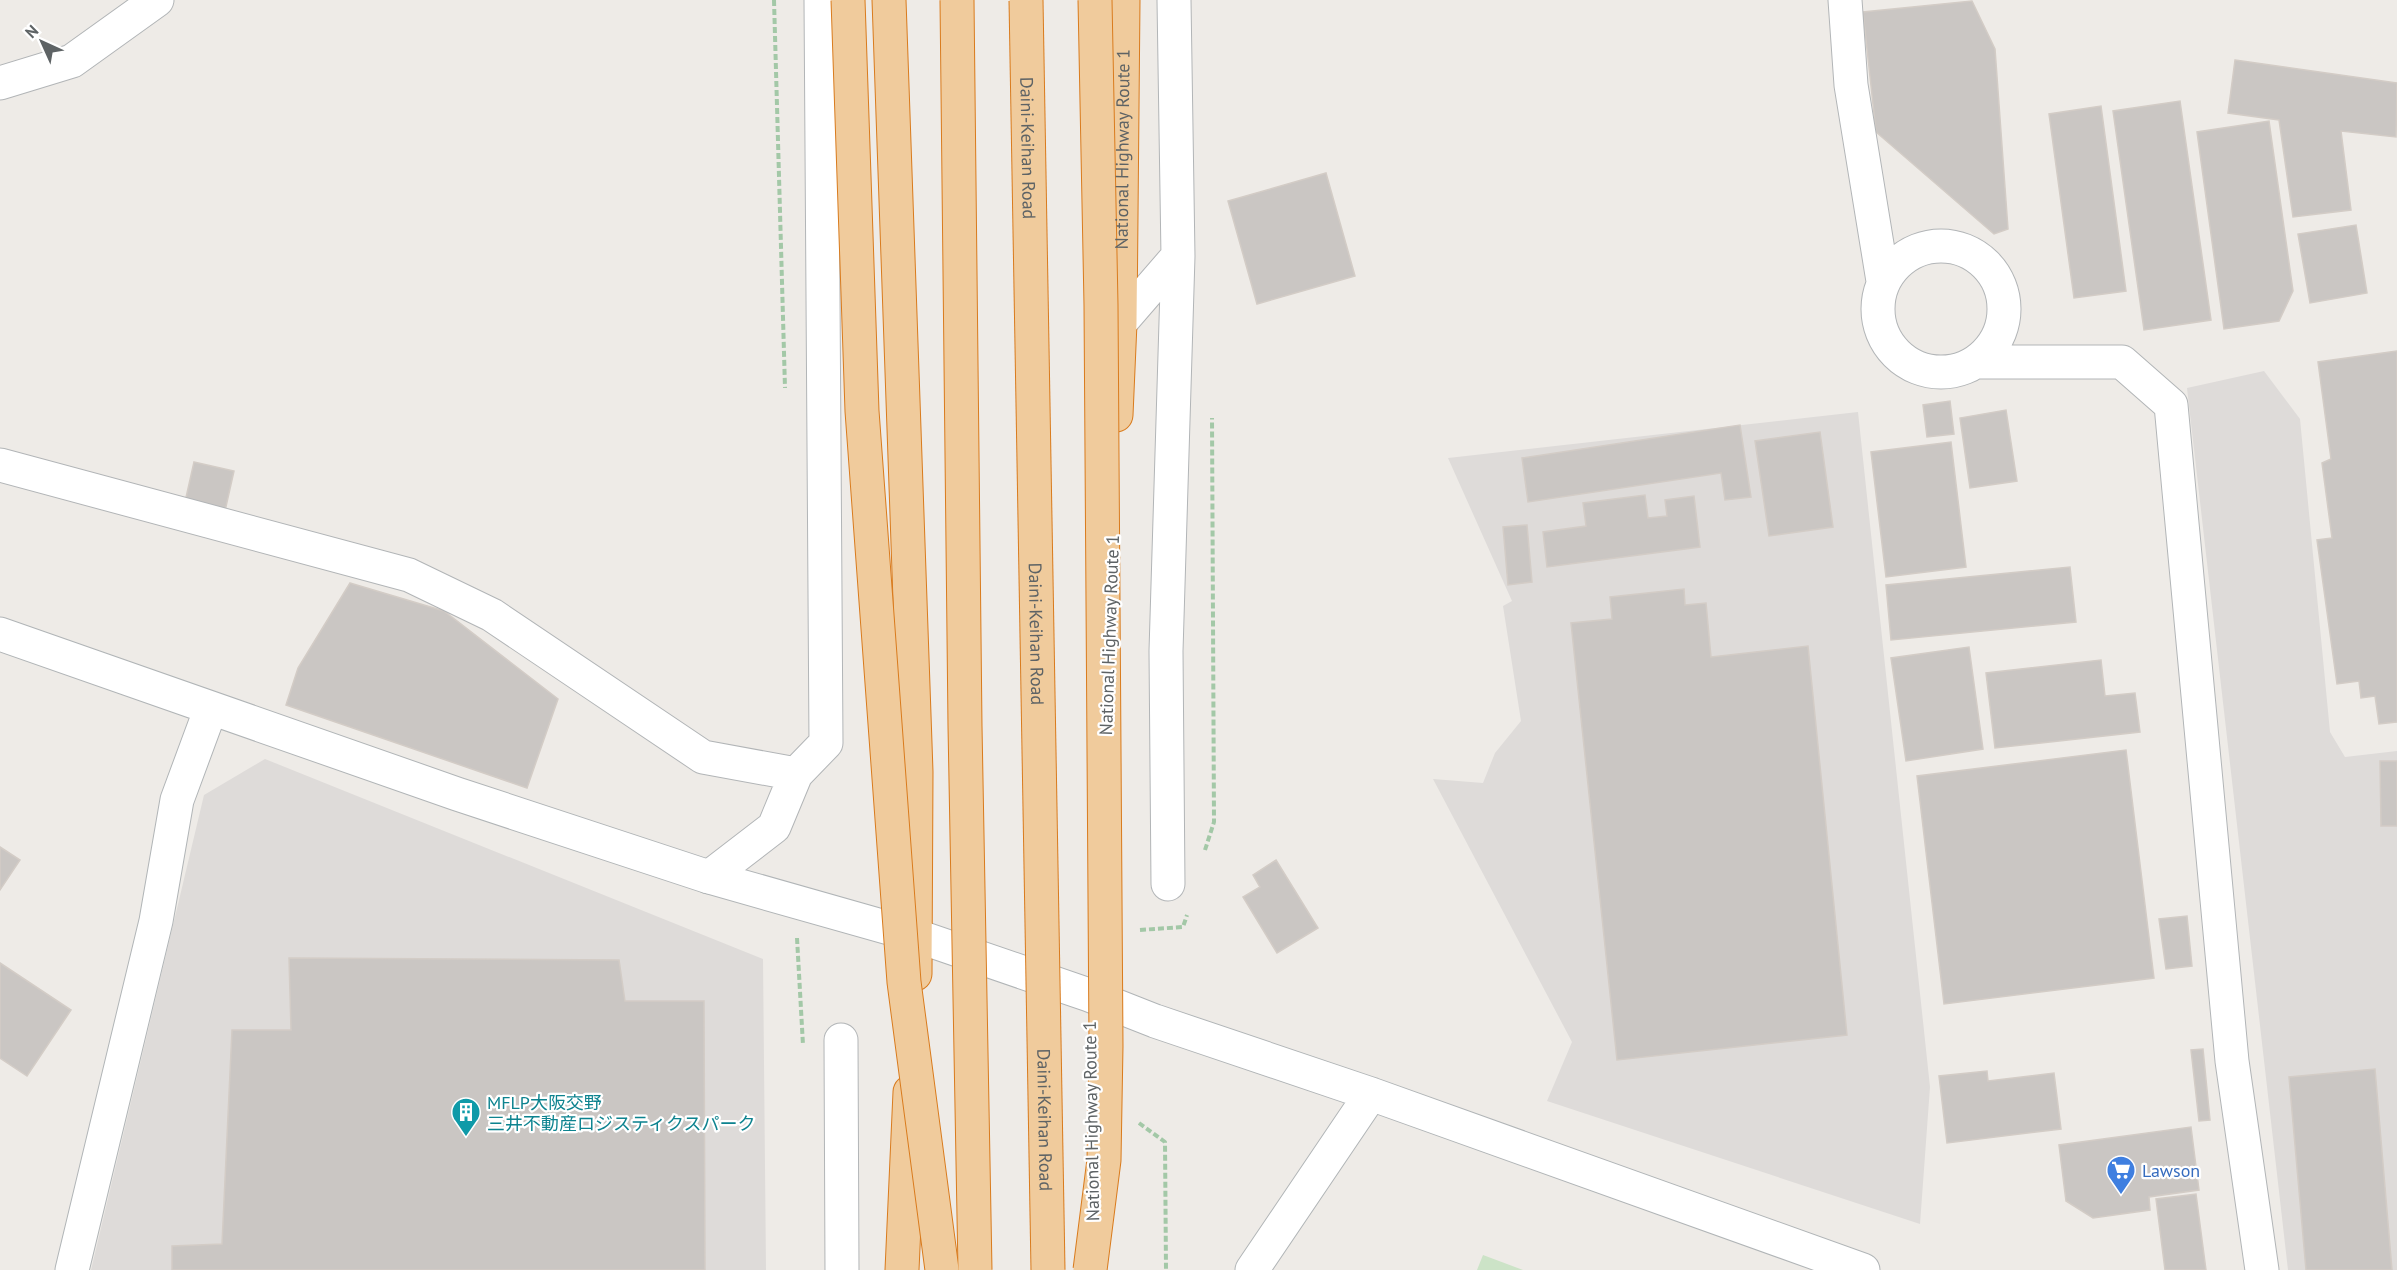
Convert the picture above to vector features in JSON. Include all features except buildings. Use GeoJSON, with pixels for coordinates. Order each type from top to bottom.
{"type":"FeatureCollection","features":[{"type":"Feature","properties":{"kind":"highway"},"geometry":{"type":"LineString","coordinates":[[849,0],[862,411],[902,958],[942,1270]]}},
{"type":"Feature","properties":{"kind":"highway"},"geometry":{"type":"LineString","coordinates":[[890,0],[916,772],[917,936],[902,1270]]}},
{"type":"Feature","properties":{"kind":"highway"},"geometry":{"type":"LineString","coordinates":[[957,0],[975,1270]]}},
{"type":"Feature","properties":{"kind":"highway","name":"Daini-Keihan Road"},"geometry":{"type":"LineString","coordinates":[[1026,0],[1048,1270]]}},
{"type":"Feature","properties":{"kind":"highway"},"geometry":{"type":"LineString","coordinates":[[1092,1270],[1104,1160],[1106,1046],[1101,305],[1095,0]]}},
{"type":"Feature","properties":{"kind":"highway","name":"National Highway Route 1"},"geometry":{"type":"LineString","coordinates":[[1092,1270],[1089,995],[1102,817],[1120,322],[1123,0]]}},
{"type":"Feature","properties":{"kind":"street"},"geometry":{"type":"LineString","coordinates":[[0,83],[72,61],[157,0]]}},
{"type":"Feature","properties":{"kind":"street"},"geometry":{"type":"LineString","coordinates":[[709,877],[774,827],[796,774],[826,743],[821,0]]}},
{"type":"Feature","properties":{"kind":"street"},"geometry":{"type":"LineString","coordinates":[[1168,884],[1166,651],[1178,255],[1174,0]]}},
{"type":"Feature","properties":{"kind":"street"},"geometry":{"type":"LineString","coordinates":[[1845,0],[1851,85],[1883,282]]}},
{"type":"Feature","properties":{"kind":"street"},"geometry":{"type":"LineString","coordinates":[[1934,245],[1955,246],[1975,254],[1991,268],[2001,287],[2005,308],[2002,329],[1991,348],[1976,362],[1957,371],[1937,372],[1917,368],[1899,357],[1886,341],[1878,322],[1878,301],[1883,282],[1896,264],[1913,251],[1934,245]]}},
{"type":"Feature","properties":{"kind":"street"},"geometry":{"type":"LineString","coordinates":[[1120,322],[1178,255]]}},
{"type":"Feature","properties":{"kind":"street"},"geometry":{"type":"LineString","coordinates":[[1976,362],[2122,362],[2171,405],[2232,1061],[2262,1270]]}},
{"type":"Feature","properties":{"kind":"street"},"geometry":{"type":"LineString","coordinates":[[0,465],[409,575],[492,615],[703,757],[796,774]]}},
{"type":"Feature","properties":{"kind":"street"},"geometry":{"type":"LineString","coordinates":[[0,634],[457,794],[709,877],[917,936],[1089,995],[1155,1021],[1371,1094],[1863,1270]]}},
{"type":"Feature","properties":{"kind":"street"},"geometry":{"type":"LineString","coordinates":[[72,1270],[156,921],[177,800],[211,708]]}},
{"type":"Feature","properties":{"kind":"street"},"geometry":{"type":"LineString","coordinates":[[841,1040],[842,1270]]}},
{"type":"Feature","properties":{"kind":"street"},"geometry":{"type":"LineString","coordinates":[[1252,1270],[1371,1094]]}},
{"type":"Feature","properties":{"kind":"shaded area"},"geometry":{"type":"Polygon","coordinates":[[[2264,371],[2300,419],[2330,732],[2345,757],[2397,751],[2397,1270],[2288,1270],[2187,388],[2264,371]]]}},
{"type":"Feature","properties":{"kind":"shaded area"},"geometry":{"type":"Polygon","coordinates":[[[1858,412],[1930,1087],[1920,1224],[1547,1101],[1572,1042],[1433,779],[1483,783],[1495,753],[1521,721],[1503,606],[1512,601],[1448,458],[1858,412]]]}},
{"type":"Feature","properties":{"kind":"shaded area"},"geometry":{"type":"Polygon","coordinates":[[[265,759],[763,959],[766,1270],[91,1270],[204,795],[265,759]]]}},
{"type":"Feature","properties":{"kind":"green space"},"geometry":{"type":"Polygon","coordinates":[[[1483,1255],[1523,1270],[1477,1270],[1483,1255]]]}},
{"type":"Feature","properties":{"kind":"place","name":"MFLP大阪交野 三井不動産ロジスティクスパーク"},"geometry":{"type":"Point","coordinates":[466,1138]}},
{"type":"Feature","properties":{"kind":"place","name":"Lawson"},"geometry":{"type":"Point","coordinates":[2121,1196]}}]}
